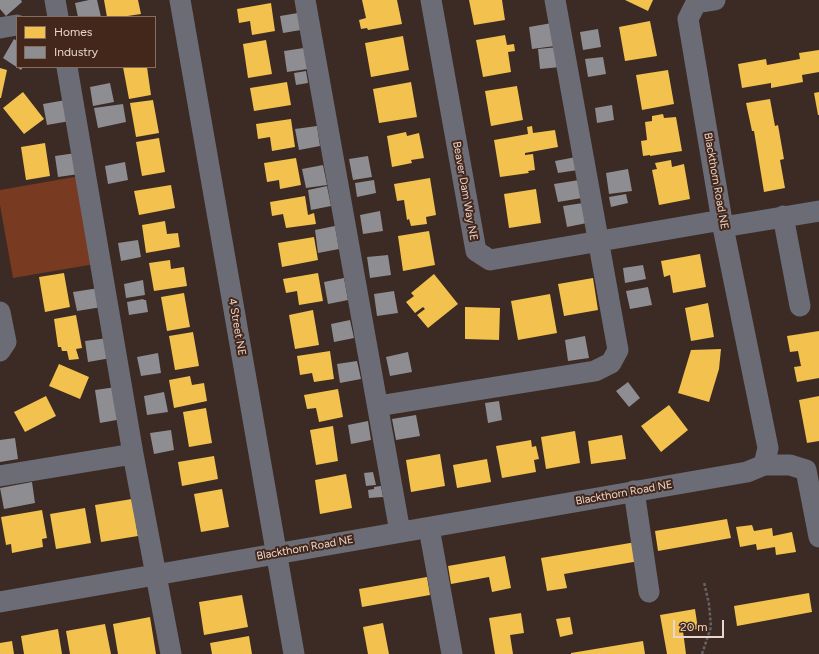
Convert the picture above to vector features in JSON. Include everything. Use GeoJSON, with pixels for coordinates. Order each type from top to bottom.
{"type":"FeatureCollection","features":[{"type":"Feature","properties":{"kind":"street"},"geometry":{"type":"LineString","coordinates":[[55,0],[58,16]]}},
{"type":"Feature","properties":{"kind":"street","name":"4 Street NE"},"geometry":{"type":"LineString","coordinates":[[180,0],[294,654]]}},
{"type":"Feature","properties":{"kind":"street"},"geometry":{"type":"LineString","coordinates":[[305,0],[400,532]]}},
{"type":"Feature","properties":{"kind":"street","name":"Beaver Dam Way NE"},"geometry":{"type":"LineString","coordinates":[[431,0],[476,252],[490,260],[599,240],[819,211]]}},
{"type":"Feature","properties":{"kind":"street"},"geometry":{"type":"LineString","coordinates":[[378,406],[595,371],[611,363],[618,350],[555,0]]}},
{"type":"Feature","properties":{"kind":"street","name":"Blackthorn Road NE"},"geometry":{"type":"LineString","coordinates":[[0,602],[747,472],[764,465],[768,448],[723,223],[688,19],[696,3],[715,0]]}},
{"type":"Feature","properties":{"kind":"street"},"geometry":{"type":"LineString","coordinates":[[0,28],[16,25]]}},
{"type":"Feature","properties":{"kind":"street"},"geometry":{"type":"LineString","coordinates":[[67,68],[133,454],[171,654]]}},
{"type":"Feature","properties":{"kind":"street"},"geometry":{"type":"LineString","coordinates":[[783,216],[800,306]]}},
{"type":"Feature","properties":{"kind":"street"},"geometry":{"type":"LineString","coordinates":[[0,312],[6,342],[0,351]]}},
{"type":"Feature","properties":{"kind":"street"},"geometry":{"type":"LineString","coordinates":[[0,476],[133,454]]}},
{"type":"Feature","properties":{"kind":"street"},"geometry":{"type":"LineString","coordinates":[[764,465],[790,465],[806,470],[819,537]]}},
{"type":"Feature","properties":{"kind":"street"},"geometry":{"type":"LineString","coordinates":[[634,491],[649,592]]}},
{"type":"Feature","properties":{"kind":"street"},"geometry":{"type":"LineString","coordinates":[[429,528],[452,654]]}},
{"type":"Feature","properties":{"kind":"path"},"geometry":{"type":"LineString","coordinates":[[702,654],[710,627],[709,604],[704,582]]}},
{"type":"Feature","properties":{"kind":"shaded area"},"geometry":{"type":"Polygon","coordinates":[[[80,176],[95,264],[13,278],[0,205],[0,190],[80,176]]]}},
{"type":"Feature","properties":{"kind":"building: Homes"},"geometry":{"type":"Polygon","coordinates":[[[104,0],[138,0],[141,14],[128,16],[107,16],[104,0]]]}},
{"type":"Feature","properties":{"kind":"building: Homes"},"geometry":{"type":"Polygon","coordinates":[[[362,0],[397,0],[402,24],[368,30],[367,28],[361,29],[359,20],[366,18],[362,0]]]}},
{"type":"Feature","properties":{"kind":"building: Homes"},"geometry":{"type":"Polygon","coordinates":[[[469,0],[502,0],[505,20],[474,25],[469,0]]]}},
{"type":"Feature","properties":{"kind":"building: Homes"},"geometry":{"type":"Polygon","coordinates":[[[625,0],[653,0],[648,11],[625,0]]]}},
{"type":"Feature","properties":{"kind":"building: Homes"},"geometry":{"type":"Polygon","coordinates":[[[271,3],[275,31],[252,35],[250,21],[239,23],[237,9],[271,3]]]}},
{"type":"Feature","properties":{"kind":"building: Homes"},"geometry":{"type":"Polygon","coordinates":[[[650,21],[657,56],[625,61],[619,27],[650,21]]]}},
{"type":"Feature","properties":{"kind":"building: Homes"},"geometry":{"type":"Polygon","coordinates":[[[505,35],[507,45],[514,44],[515,51],[508,52],[511,72],[483,77],[476,40],[505,35]]]}},
{"type":"Feature","properties":{"kind":"building: Homes"},"geometry":{"type":"Polygon","coordinates":[[[403,36],[409,70],[371,77],[365,43],[403,36]]]}},
{"type":"Feature","properties":{"kind":"building: Homes"},"geometry":{"type":"Polygon","coordinates":[[[266,40],[272,74],[248,78],[243,44],[266,40]]]}},
{"type":"Feature","properties":{"kind":"building: Homes"},"geometry":{"type":"Polygon","coordinates":[[[819,50],[819,72],[802,75],[803,82],[771,88],[771,83],[742,88],[738,64],[766,59],[767,65],[800,59],[799,53],[819,50]]]}},
{"type":"Feature","properties":{"kind":"building: Homes"},"geometry":{"type":"Polygon","coordinates":[[[0,68],[7,70],[1,98],[0,98],[0,68]]]}},
{"type":"Feature","properties":{"kind":"building: Homes"},"geometry":{"type":"Polygon","coordinates":[[[123,68],[147,68],[151,95],[129,99],[123,68]]]}},
{"type":"Feature","properties":{"kind":"building: Homes"},"geometry":{"type":"Polygon","coordinates":[[[668,70],[674,104],[642,110],[636,75],[668,70]]]}},
{"type":"Feature","properties":{"kind":"building: Homes"},"geometry":{"type":"Polygon","coordinates":[[[287,82],[291,105],[254,111],[250,88],[287,82]]]}},
{"type":"Feature","properties":{"kind":"building: Homes"},"geometry":{"type":"Polygon","coordinates":[[[411,82],[417,117],[379,123],[373,89],[411,82]]]}},
{"type":"Feature","properties":{"kind":"building: Homes"},"geometry":{"type":"Polygon","coordinates":[[[517,86],[523,120],[491,126],[485,91],[517,86]]]}},
{"type":"Feature","properties":{"kind":"building: Homes"},"geometry":{"type":"Polygon","coordinates":[[[23,92],[44,119],[24,134],[3,108],[23,92]]]}},
{"type":"Feature","properties":{"kind":"building: Homes"},"geometry":{"type":"Polygon","coordinates":[[[819,92],[819,115],[818,115],[814,93],[819,92]]]}},
{"type":"Feature","properties":{"kind":"building: Homes"},"geometry":{"type":"Polygon","coordinates":[[[770,99],[775,126],[778,125],[784,159],[780,160],[785,188],[764,192],[754,131],[752,131],[746,103],[770,99]]]}},
{"type":"Feature","properties":{"kind":"building: Homes"},"geometry":{"type":"Polygon","coordinates":[[[153,100],[159,133],[136,137],[130,103],[153,100]]]}},
{"type":"Feature","properties":{"kind":"building: Homes"},"geometry":{"type":"Polygon","coordinates":[[[663,114],[664,118],[676,117],[682,151],[643,156],[641,141],[647,140],[645,122],[652,121],[652,116],[663,114]]]}},
{"type":"Feature","properties":{"kind":"building: Homes"},"geometry":{"type":"Polygon","coordinates":[[[291,119],[295,147],[272,151],[270,137],[258,139],[256,124],[291,119]]]}},
{"type":"Feature","properties":{"kind":"building: Homes"},"geometry":{"type":"Polygon","coordinates":[[[532,126],[533,133],[555,130],[558,147],[525,153],[525,155],[533,154],[535,170],[528,171],[529,173],[500,177],[494,140],[528,134],[527,127],[532,126]]]}},
{"type":"Feature","properties":{"kind":"building: Homes"},"geometry":{"type":"Polygon","coordinates":[[[406,132],[407,136],[419,133],[424,158],[411,160],[412,163],[392,167],[387,136],[406,132]]]}},
{"type":"Feature","properties":{"kind":"building: Homes"},"geometry":{"type":"Polygon","coordinates":[[[159,138],[165,172],[142,176],[136,142],[159,138]]]}},
{"type":"Feature","properties":{"kind":"building: Homes"},"geometry":{"type":"Polygon","coordinates":[[[45,143],[50,176],[26,180],[21,147],[45,143]]]}},
{"type":"Feature","properties":{"kind":"building: Homes"},"geometry":{"type":"Polygon","coordinates":[[[296,158],[301,185],[280,189],[279,180],[267,182],[264,163],[296,158]]]}},
{"type":"Feature","properties":{"kind":"building: Homes"},"geometry":{"type":"Polygon","coordinates":[[[671,160],[672,167],[684,164],[690,199],[659,205],[652,170],[657,169],[655,163],[671,160]]]}},
{"type":"Feature","properties":{"kind":"building: Homes"},"geometry":{"type":"Polygon","coordinates":[[[430,178],[436,215],[426,217],[427,224],[411,226],[409,219],[407,220],[404,200],[397,201],[394,184],[430,178]]]}},
{"type":"Feature","properties":{"kind":"building: Homes"},"geometry":{"type":"Polygon","coordinates":[[[171,185],[175,208],[139,215],[134,191],[171,185]]]}},
{"type":"Feature","properties":{"kind":"building: Homes"},"geometry":{"type":"Polygon","coordinates":[[[536,189],[541,223],[509,228],[504,194],[536,189]]]}},
{"type":"Feature","properties":{"kind":"building: Homes"},"geometry":{"type":"Polygon","coordinates":[[[305,196],[308,215],[314,213],[316,224],[286,228],[283,214],[272,216],[270,202],[305,196]]]}},
{"type":"Feature","properties":{"kind":"building: Homes"},"geometry":{"type":"Polygon","coordinates":[[[165,221],[167,234],[178,233],[180,247],[146,253],[142,225],[165,221]]]}},
{"type":"Feature","properties":{"kind":"building: Homes"},"geometry":{"type":"Polygon","coordinates":[[[429,231],[435,265],[403,271],[398,236],[429,231]]]}},
{"type":"Feature","properties":{"kind":"building: Homes"},"geometry":{"type":"Polygon","coordinates":[[[314,237],[318,260],[282,267],[278,243],[314,237]]]}},
{"type":"Feature","properties":{"kind":"building: Homes"},"geometry":{"type":"Polygon","coordinates":[[[700,254],[706,287],[673,293],[670,275],[664,277],[661,261],[700,254]]]}},
{"type":"Feature","properties":{"kind":"building: Homes"},"geometry":{"type":"Polygon","coordinates":[[[170,260],[171,269],[184,267],[187,286],[154,291],[149,263],[170,260]]]}},
{"type":"Feature","properties":{"kind":"building: Homes"},"geometry":{"type":"Polygon","coordinates":[[[64,273],[70,307],[45,312],[39,277],[64,273]]]}},
{"type":"Feature","properties":{"kind":"building: Homes"},"geometry":{"type":"Polygon","coordinates":[[[318,273],[323,301],[299,305],[297,291],[286,293],[283,279],[318,273]]]}},
{"type":"Feature","properties":{"kind":"building: Homes"},"geometry":{"type":"Polygon","coordinates":[[[434,274],[458,304],[428,328],[417,315],[425,309],[423,307],[415,313],[406,302],[414,296],[411,293],[434,274]]]}},
{"type":"Feature","properties":{"kind":"building: Homes"},"geometry":{"type":"Polygon","coordinates":[[[593,278],[598,310],[564,316],[558,284],[593,278]]]}},
{"type":"Feature","properties":{"kind":"building: Homes"},"geometry":{"type":"Polygon","coordinates":[[[184,293],[190,327],[167,331],[161,297],[184,293]]]}},
{"type":"Feature","properties":{"kind":"building: Homes"},"geometry":{"type":"Polygon","coordinates":[[[550,294],[557,333],[518,340],[511,301],[550,294]]]}},
{"type":"Feature","properties":{"kind":"building: Homes"},"geometry":{"type":"Polygon","coordinates":[[[708,303],[714,337],[691,341],[685,308],[708,303]]]}},
{"type":"Feature","properties":{"kind":"building: Homes"},"geometry":{"type":"Polygon","coordinates":[[[465,307],[500,308],[499,340],[465,339],[465,307]]]}},
{"type":"Feature","properties":{"kind":"building: Homes"},"geometry":{"type":"Polygon","coordinates":[[[313,310],[319,345],[295,349],[289,315],[313,310]]]}},
{"type":"Feature","properties":{"kind":"building: Homes"},"geometry":{"type":"Polygon","coordinates":[[[76,315],[82,348],[76,349],[79,359],[69,360],[67,351],[62,351],[61,347],[58,347],[54,319],[76,315]]]}},
{"type":"Feature","properties":{"kind":"building: Homes"},"geometry":{"type":"Polygon","coordinates":[[[819,331],[819,378],[797,382],[794,367],[801,366],[798,351],[790,352],[787,336],[819,331]]]}},
{"type":"Feature","properties":{"kind":"building: Homes"},"geometry":{"type":"Polygon","coordinates":[[[193,332],[199,366],[175,370],[169,336],[193,332]]]}},
{"type":"Feature","properties":{"kind":"building: Homes"},"geometry":{"type":"Polygon","coordinates":[[[721,349],[719,369],[709,402],[678,393],[691,350],[721,349]]]}},
{"type":"Feature","properties":{"kind":"building: Homes"},"geometry":{"type":"Polygon","coordinates":[[[330,351],[334,379],[314,382],[312,373],[300,375],[297,356],[330,351]]]}},
{"type":"Feature","properties":{"kind":"building: Homes"},"geometry":{"type":"Polygon","coordinates":[[[59,364],[89,377],[80,399],[49,386],[59,364]]]}},
{"type":"Feature","properties":{"kind":"building: Homes"},"geometry":{"type":"Polygon","coordinates":[[[190,376],[192,385],[204,383],[207,401],[174,408],[169,380],[190,376]]]}},
{"type":"Feature","properties":{"kind":"building: Homes"},"geometry":{"type":"Polygon","coordinates":[[[338,389],[343,417],[319,422],[316,408],[307,409],[304,395],[338,389]]]}},
{"type":"Feature","properties":{"kind":"building: Homes"},"geometry":{"type":"Polygon","coordinates":[[[46,396],[56,416],[25,432],[14,412],[46,396]]]}},
{"type":"Feature","properties":{"kind":"building: Homes"},"geometry":{"type":"Polygon","coordinates":[[[819,396],[819,441],[807,443],[799,400],[819,396]]]}},
{"type":"Feature","properties":{"kind":"building: Homes"},"geometry":{"type":"Polygon","coordinates":[[[669,405],[688,430],[661,452],[641,426],[669,405]]]}},
{"type":"Feature","properties":{"kind":"building: Homes"},"geometry":{"type":"Polygon","coordinates":[[[206,408],[212,443],[189,447],[183,412],[206,408]]]}},
{"type":"Feature","properties":{"kind":"building: Homes"},"geometry":{"type":"Polygon","coordinates":[[[333,426],[338,461],[316,465],[310,430],[333,426]]]}},
{"type":"Feature","properties":{"kind":"building: Homes"},"geometry":{"type":"Polygon","coordinates":[[[575,431],[580,463],[546,469],[541,437],[575,431]]]}},
{"type":"Feature","properties":{"kind":"building: Homes"},"geometry":{"type":"Polygon","coordinates":[[[622,435],[626,459],[591,464],[588,441],[622,435]]]}},
{"type":"Feature","properties":{"kind":"building: Homes"},"geometry":{"type":"Polygon","coordinates":[[[531,440],[532,447],[536,446],[539,459],[534,460],[536,472],[502,478],[496,446],[531,440]]]}},
{"type":"Feature","properties":{"kind":"building: Homes"},"geometry":{"type":"Polygon","coordinates":[[[440,454],[445,486],[411,492],[406,460],[440,454]]]}},
{"type":"Feature","properties":{"kind":"building: Homes"},"geometry":{"type":"Polygon","coordinates":[[[214,456],[218,479],[182,486],[178,462],[214,456]]]}},
{"type":"Feature","properties":{"kind":"building: Homes"},"geometry":{"type":"Polygon","coordinates":[[[487,459],[491,482],[457,488],[453,465],[487,459]]]}},
{"type":"Feature","properties":{"kind":"building: Homes"},"geometry":{"type":"Polygon","coordinates":[[[346,474],[352,508],[320,514],[315,480],[346,474]]]}},
{"type":"Feature","properties":{"kind":"building: Homes"},"geometry":{"type":"Polygon","coordinates":[[[222,489],[229,527],[201,532],[194,494],[222,489]]]}},
{"type":"Feature","properties":{"kind":"building: Homes"},"geometry":{"type":"Polygon","coordinates":[[[132,499],[138,536],[101,542],[95,505],[132,499]]]}},
{"type":"Feature","properties":{"kind":"building: Homes"},"geometry":{"type":"Polygon","coordinates":[[[85,508],[91,543],[56,549],[50,514],[85,508]]]}},
{"type":"Feature","properties":{"kind":"building: Homes"},"geometry":{"type":"Polygon","coordinates":[[[42,510],[47,538],[42,539],[43,547],[12,553],[11,544],[6,545],[1,517],[42,510]]]}},
{"type":"Feature","properties":{"kind":"building: Homes"},"geometry":{"type":"Polygon","coordinates":[[[727,519],[731,538],[658,551],[655,531],[727,519]]]}},
{"type":"Feature","properties":{"kind":"building: Homes"},"geometry":{"type":"Polygon","coordinates":[[[752,525],[754,531],[772,528],[773,536],[792,532],[796,552],[776,555],[775,547],[757,550],[756,544],[740,547],[736,527],[752,525]]]}},
{"type":"Feature","properties":{"kind":"building: Homes"},"geometry":{"type":"Polygon","coordinates":[[[636,542],[639,561],[564,574],[567,588],[547,591],[541,558],[636,542]]]}},
{"type":"Feature","properties":{"kind":"building: Homes"},"geometry":{"type":"Polygon","coordinates":[[[505,556],[511,588],[492,592],[489,577],[451,584],[448,566],[505,556]]]}},
{"type":"Feature","properties":{"kind":"building: Homes"},"geometry":{"type":"Polygon","coordinates":[[[427,577],[430,595],[362,607],[359,589],[427,577]]]}},
{"type":"Feature","properties":{"kind":"building: Homes"},"geometry":{"type":"Polygon","coordinates":[[[809,593],[812,612],[737,626],[734,606],[809,593]]]}},
{"type":"Feature","properties":{"kind":"building: Homes"},"geometry":{"type":"Polygon","coordinates":[[[242,595],[248,627],[204,635],[199,602],[242,595]]]}},
{"type":"Feature","properties":{"kind":"building: Homes"},"geometry":{"type":"Polygon","coordinates":[[[695,609],[698,629],[683,631],[686,654],[667,654],[660,615],[695,609]]]}},
{"type":"Feature","properties":{"kind":"building: Homes"},"geometry":{"type":"Polygon","coordinates":[[[521,613],[524,633],[510,635],[513,654],[495,654],[489,618],[521,613]]]}},
{"type":"Feature","properties":{"kind":"building: Homes"},"geometry":{"type":"Polygon","coordinates":[[[150,617],[156,654],[118,654],[113,624],[150,617]]]}},
{"type":"Feature","properties":{"kind":"building: Homes"},"geometry":{"type":"Polygon","coordinates":[[[570,617],[573,634],[560,637],[556,619],[570,617]]]}},
{"type":"Feature","properties":{"kind":"building: Homes"},"geometry":{"type":"Polygon","coordinates":[[[383,623],[389,654],[368,654],[363,627],[383,623]]]}},
{"type":"Feature","properties":{"kind":"building: Homes"},"geometry":{"type":"Polygon","coordinates":[[[105,624],[111,654],[70,654],[66,631],[105,624]]]}},
{"type":"Feature","properties":{"kind":"building: Homes"},"geometry":{"type":"Polygon","coordinates":[[[58,629],[62,654],[24,654],[21,636],[58,629]]]}},
{"type":"Feature","properties":{"kind":"building: Homes"},"geometry":{"type":"Polygon","coordinates":[[[249,636],[252,654],[212,654],[210,643],[249,636]]]}},
{"type":"Feature","properties":{"kind":"building: Homes"},"geometry":{"type":"Polygon","coordinates":[[[12,641],[14,654],[0,654],[0,643],[12,641]]]}},
{"type":"Feature","properties":{"kind":"building: Homes"},"geometry":{"type":"Polygon","coordinates":[[[643,641],[645,654],[571,654],[571,653],[643,641]]]}},
{"type":"Feature","properties":{"kind":"building: Industry"},"geometry":{"type":"Polygon","coordinates":[[[0,0],[21,0],[22,2],[6,16],[0,9],[0,0]]]}},
{"type":"Feature","properties":{"kind":"building: Industry"},"geometry":{"type":"Polygon","coordinates":[[[97,0],[101,16],[78,16],[75,3],[97,0]]]}},
{"type":"Feature","properties":{"kind":"building: Industry"},"geometry":{"type":"Polygon","coordinates":[[[298,13],[301,30],[283,33],[280,16],[298,13]]]}},
{"type":"Feature","properties":{"kind":"building: Industry"},"geometry":{"type":"Polygon","coordinates":[[[552,23],[555,46],[532,49],[529,27],[552,23]]]}},
{"type":"Feature","properties":{"kind":"building: Industry"},"geometry":{"type":"Polygon","coordinates":[[[598,29],[601,47],[583,50],[580,32],[598,29]]]}},
{"type":"Feature","properties":{"kind":"building: Industry"},"geometry":{"type":"Polygon","coordinates":[[[14,39],[16,40],[16,67],[3,58],[14,39]]]}},
{"type":"Feature","properties":{"kind":"building: Industry"},"geometry":{"type":"Polygon","coordinates":[[[558,47],[560,67],[540,69],[538,49],[558,47]]]}},
{"type":"Feature","properties":{"kind":"building: Industry"},"geometry":{"type":"Polygon","coordinates":[[[304,48],[308,69],[287,72],[284,51],[304,48]]]}},
{"type":"Feature","properties":{"kind":"building: Industry"},"geometry":{"type":"Polygon","coordinates":[[[603,57],[606,74],[588,77],[585,59],[603,57]]]}},
{"type":"Feature","properties":{"kind":"building: Industry"},"geometry":{"type":"Polygon","coordinates":[[[306,71],[308,83],[296,85],[294,73],[306,71]]]}},
{"type":"Feature","properties":{"kind":"building: Industry"},"geometry":{"type":"Polygon","coordinates":[[[110,83],[114,102],[93,106],[90,87],[110,83]]]}},
{"type":"Feature","properties":{"kind":"building: Industry"},"geometry":{"type":"Polygon","coordinates":[[[66,100],[70,121],[47,125],[43,104],[66,100]]]}},
{"type":"Feature","properties":{"kind":"building: Industry"},"geometry":{"type":"Polygon","coordinates":[[[123,104],[126,122],[98,128],[94,108],[123,104]]]}},
{"type":"Feature","properties":{"kind":"building: Industry"},"geometry":{"type":"Polygon","coordinates":[[[612,105],[614,120],[597,123],[595,108],[612,105]]]}},
{"type":"Feature","properties":{"kind":"building: Industry"},"geometry":{"type":"Polygon","coordinates":[[[317,126],[320,146],[299,150],[295,129],[317,126]]]}},
{"type":"Feature","properties":{"kind":"building: Industry"},"geometry":{"type":"Polygon","coordinates":[[[76,153],[79,174],[58,177],[55,156],[76,153]]]}},
{"type":"Feature","properties":{"kind":"building: Industry"},"geometry":{"type":"Polygon","coordinates":[[[368,156],[372,177],[353,180],[349,159],[368,156]]]}},
{"type":"Feature","properties":{"kind":"building: Industry"},"geometry":{"type":"Polygon","coordinates":[[[576,157],[578,170],[558,173],[555,161],[576,157]]]}},
{"type":"Feature","properties":{"kind":"building: Industry"},"geometry":{"type":"Polygon","coordinates":[[[125,162],[128,180],[108,184],[105,166],[125,162]]]}},
{"type":"Feature","properties":{"kind":"building: Industry"},"geometry":{"type":"Polygon","coordinates":[[[323,165],[327,185],[306,188],[302,169],[323,165]]]}},
{"type":"Feature","properties":{"kind":"building: Industry"},"geometry":{"type":"Polygon","coordinates":[[[628,169],[632,191],[609,194],[606,173],[628,169]]]}},
{"type":"Feature","properties":{"kind":"building: Industry"},"geometry":{"type":"Polygon","coordinates":[[[374,180],[376,193],[357,197],[355,183],[374,180]]]}},
{"type":"Feature","properties":{"kind":"building: Industry"},"geometry":{"type":"Polygon","coordinates":[[[579,180],[582,198],[558,202],[554,184],[579,180]]]}},
{"type":"Feature","properties":{"kind":"building: Industry"},"geometry":{"type":"Polygon","coordinates":[[[327,186],[331,206],[311,210],[308,190],[327,186]]]}},
{"type":"Feature","properties":{"kind":"building: Industry"},"geometry":{"type":"Polygon","coordinates":[[[626,194],[628,203],[611,207],[609,197],[626,194]]]}},
{"type":"Feature","properties":{"kind":"building: Industry"},"geometry":{"type":"Polygon","coordinates":[[[583,203],[587,223],[567,227],[563,206],[583,203]]]}},
{"type":"Feature","properties":{"kind":"building: Industry"},"geometry":{"type":"Polygon","coordinates":[[[380,211],[383,231],[363,234],[360,215],[380,211]]]}},
{"type":"Feature","properties":{"kind":"building: Industry"},"geometry":{"type":"Polygon","coordinates":[[[335,226],[339,249],[318,253],[315,230],[335,226]]]}},
{"type":"Feature","properties":{"kind":"building: Industry"},"geometry":{"type":"Polygon","coordinates":[[[138,240],[141,257],[121,261],[118,243],[138,240]]]}},
{"type":"Feature","properties":{"kind":"building: Industry"},"geometry":{"type":"Polygon","coordinates":[[[388,255],[391,275],[370,278],[367,257],[388,255]]]}},
{"type":"Feature","properties":{"kind":"building: Industry"},"geometry":{"type":"Polygon","coordinates":[[[643,265],[646,279],[625,283],[623,268],[643,265]]]}},
{"type":"Feature","properties":{"kind":"building: Industry"},"geometry":{"type":"Polygon","coordinates":[[[344,278],[348,300],[328,304],[324,282],[344,278]]]}},
{"type":"Feature","properties":{"kind":"building: Industry"},"geometry":{"type":"Polygon","coordinates":[[[143,280],[145,295],[126,298],[124,284],[143,280]]]}},
{"type":"Feature","properties":{"kind":"building: Industry"},"geometry":{"type":"Polygon","coordinates":[[[648,287],[652,305],[630,309],[626,291],[648,287]]]}},
{"type":"Feature","properties":{"kind":"building: Industry"},"geometry":{"type":"Polygon","coordinates":[[[99,288],[102,307],[77,311],[73,292],[99,288]]]}},
{"type":"Feature","properties":{"kind":"building: Industry"},"geometry":{"type":"Polygon","coordinates":[[[394,291],[398,313],[377,316],[374,294],[394,291]]]}},
{"type":"Feature","properties":{"kind":"building: Industry"},"geometry":{"type":"Polygon","coordinates":[[[143,299],[146,300],[148,312],[129,315],[127,302],[143,299]]]}},
{"type":"Feature","properties":{"kind":"building: Industry"},"geometry":{"type":"Polygon","coordinates":[[[350,320],[354,338],[334,342],[331,324],[350,320]]]}},
{"type":"Feature","properties":{"kind":"building: Industry"},"geometry":{"type":"Polygon","coordinates":[[[585,336],[589,358],[568,361],[565,340],[585,336]]]}},
{"type":"Feature","properties":{"kind":"building: Industry"},"geometry":{"type":"Polygon","coordinates":[[[108,338],[111,358],[88,362],[85,341],[108,338]]]}},
{"type":"Feature","properties":{"kind":"building: Industry"},"geometry":{"type":"Polygon","coordinates":[[[408,352],[412,372],[390,376],[386,357],[408,352]]]}},
{"type":"Feature","properties":{"kind":"building: Industry"},"geometry":{"type":"Polygon","coordinates":[[[158,353],[161,373],[141,376],[137,357],[158,353]]]}},
{"type":"Feature","properties":{"kind":"building: Industry"},"geometry":{"type":"Polygon","coordinates":[[[357,361],[361,379],[340,383],[337,364],[357,361]]]}},
{"type":"Feature","properties":{"kind":"building: Industry"},"geometry":{"type":"Polygon","coordinates":[[[628,382],[640,398],[629,407],[616,391],[628,382]]]}},
{"type":"Feature","properties":{"kind":"building: Industry"},"geometry":{"type":"Polygon","coordinates":[[[116,387],[122,419],[100,423],[95,390],[116,387]]]}},
{"type":"Feature","properties":{"kind":"building: Industry"},"geometry":{"type":"Polygon","coordinates":[[[164,392],[168,412],[147,415],[144,396],[164,392]]]}},
{"type":"Feature","properties":{"kind":"building: Industry"},"geometry":{"type":"Polygon","coordinates":[[[499,401],[502,420],[488,423],[485,403],[499,401]]]}},
{"type":"Feature","properties":{"kind":"building: Industry"},"geometry":{"type":"Polygon","coordinates":[[[416,415],[420,436],[396,440],[392,419],[416,415]]]}},
{"type":"Feature","properties":{"kind":"building: Industry"},"geometry":{"type":"Polygon","coordinates":[[[368,421],[371,440],[351,444],[348,425],[368,421]]]}},
{"type":"Feature","properties":{"kind":"building: Industry"},"geometry":{"type":"Polygon","coordinates":[[[171,430],[174,450],[154,454],[150,433],[171,430]]]}},
{"type":"Feature","properties":{"kind":"building: Industry"},"geometry":{"type":"Polygon","coordinates":[[[15,438],[18,459],[0,462],[0,440],[15,438]]]}},
{"type":"Feature","properties":{"kind":"building: Industry"},"geometry":{"type":"Polygon","coordinates":[[[373,472],[376,485],[366,486],[364,473],[373,472]]]}},
{"type":"Feature","properties":{"kind":"building: Industry"},"geometry":{"type":"Polygon","coordinates":[[[32,482],[35,503],[4,509],[0,488],[32,482]]]}},
{"type":"Feature","properties":{"kind":"building: Industry"},"geometry":{"type":"Polygon","coordinates":[[[381,486],[383,497],[369,498],[368,490],[381,486]]]}}]}
